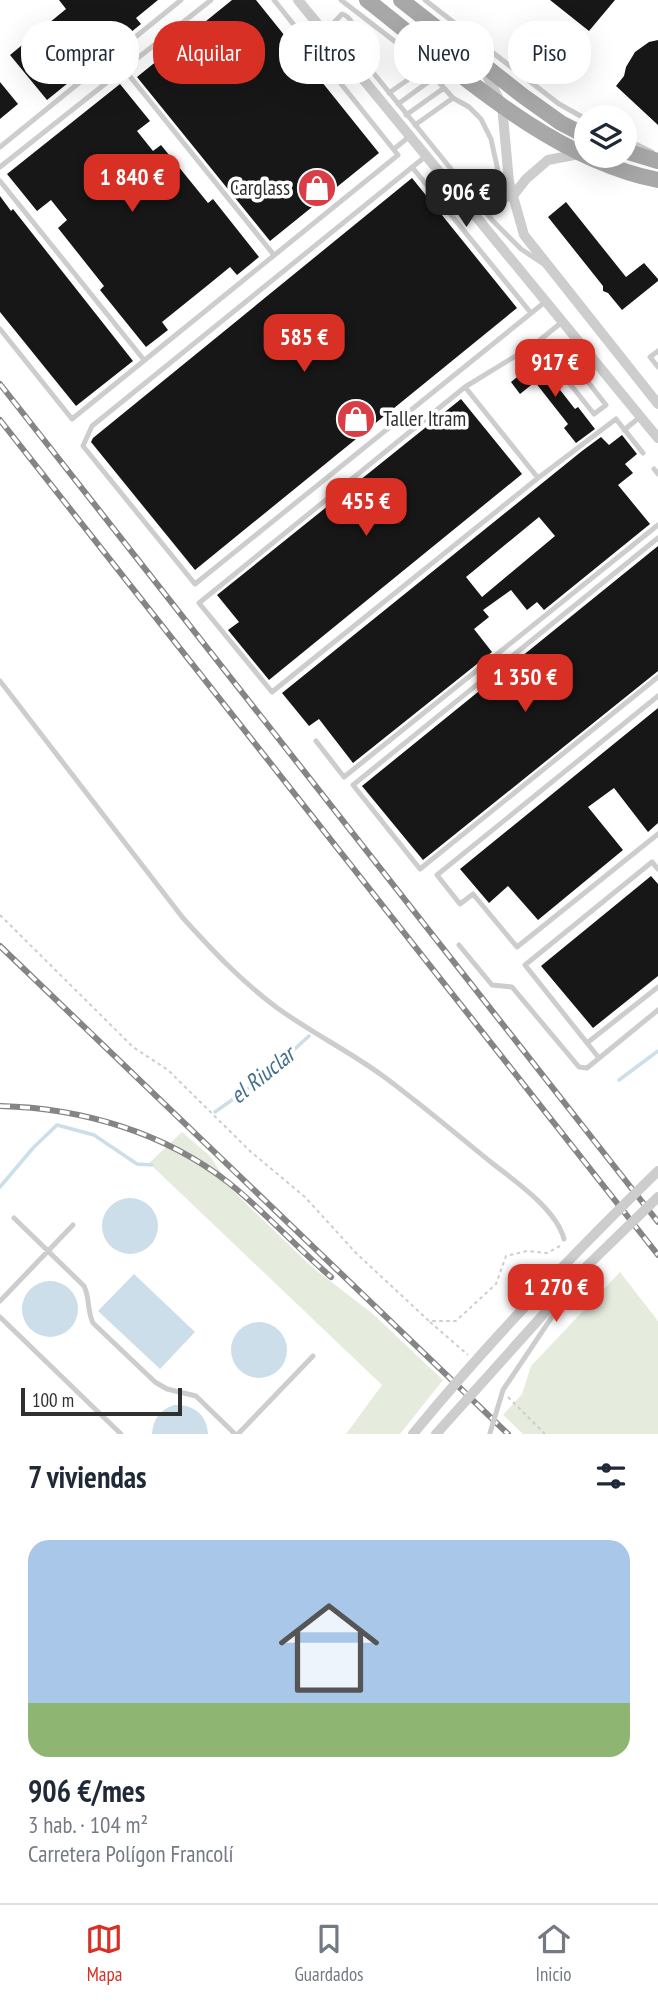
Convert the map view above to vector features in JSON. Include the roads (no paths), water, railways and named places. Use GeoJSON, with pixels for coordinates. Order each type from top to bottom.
{"type":"FeatureCollection","features":[{"type":"Feature","properties":{"kind":"main road"},"geometry":{"type":"LineString","coordinates":[[367,0],[502,105],[574,151]]}},
{"type":"Feature","properties":{"kind":"main road"},"geometry":{"type":"LineString","coordinates":[[401,0],[428,21]]}},
{"type":"Feature","properties":{"kind":"main road"},"geometry":{"type":"LineString","coordinates":[[494,71],[574,129]]}},
{"type":"Feature","properties":{"kind":"main road"},"geometry":{"type":"LineString","coordinates":[[637,155],[658,161]]}},
{"type":"Feature","properties":{"kind":"main road"},"geometry":{"type":"LineString","coordinates":[[614,168],[658,180]]}},
{"type":"Feature","properties":{"kind":"street"},"geometry":{"type":"LineString","coordinates":[[298,0],[316,21]]}},
{"type":"Feature","properties":{"kind":"street"},"geometry":{"type":"LineString","coordinates":[[368,84],[658,438]]}},
{"type":"Feature","properties":{"kind":"street"},"geometry":{"type":"LineString","coordinates":[[490,84],[502,105],[512,197],[524,235],[658,404]]}},
{"type":"Feature","properties":{"kind":"street"},"geometry":{"type":"LineString","coordinates":[[512,197],[526,179],[548,160],[574,155]]}},
{"type":"Feature","properties":{"kind":"street"},"geometry":{"type":"LineString","coordinates":[[412,1434],[546,1282],[658,1171]]}},
{"type":"Feature","properties":{"kind":"street"},"geometry":{"type":"LineString","coordinates":[[436,1434],[586,1267],[658,1197]]}},
{"type":"Feature","properties":{"kind":"lane"},"geometry":{"type":"LineString","coordinates":[[139,35],[181,0]]}},
{"type":"Feature","properties":{"kind":"lane"},"geometry":{"type":"LineString","coordinates":[[139,57],[211,0]]}},
{"type":"Feature","properties":{"kind":"lane"},"geometry":{"type":"LineString","coordinates":[[0,329],[72,419],[398,155],[274,0]]}},
{"type":"Feature","properties":{"kind":"lane"},"geometry":{"type":"LineString","coordinates":[[341,0],[369,21]]}},
{"type":"Feature","properties":{"kind":"lane"},"geometry":{"type":"LineString","coordinates":[[425,0],[559,104],[574,112]]}},
{"type":"Feature","properties":{"kind":"lane"},"geometry":{"type":"LineString","coordinates":[[335,21],[342,14],[348,16],[351,21]]}},
{"type":"Feature","properties":{"kind":"lane"},"geometry":{"type":"LineString","coordinates":[[380,30],[394,41]]}},
{"type":"Feature","properties":{"kind":"lane"},"geometry":{"type":"LineString","coordinates":[[380,82],[484,211],[521,249],[550,268]]}},
{"type":"Feature","properties":{"kind":"lane"},"geometry":{"type":"LineString","coordinates":[[0,147],[79,84]]}},
{"type":"Feature","properties":{"kind":"lane"},"geometry":{"type":"LineString","coordinates":[[89,84],[95,92]]}},
{"type":"Feature","properties":{"kind":"lane"},"geometry":{"type":"LineString","coordinates":[[0,167],[105,84]]}},
{"type":"Feature","properties":{"kind":"lane"},"geometry":{"type":"LineString","coordinates":[[136,84],[274,255]]}},
{"type":"Feature","properties":{"kind":"lane"},"geometry":{"type":"LineString","coordinates":[[389,93],[402,84]]}},
{"type":"Feature","properties":{"kind":"lane"},"geometry":{"type":"LineString","coordinates":[[398,104],[425,84]]}},
{"type":"Feature","properties":{"kind":"lane"},"geometry":{"type":"LineString","coordinates":[[441,84],[453,98],[469,107],[481,119],[491,139],[502,189],[512,197],[484,211],[476,211],[460,197]]}},
{"type":"Feature","properties":{"kind":"lane"},"geometry":{"type":"LineString","coordinates":[[407,115],[444,88]]}},
{"type":"Feature","properties":{"kind":"lane"},"geometry":{"type":"LineString","coordinates":[[415,125],[453,98]]}},
{"type":"Feature","properties":{"kind":"lane"},"geometry":{"type":"LineString","coordinates":[[394,149],[410,136]]}},
{"type":"Feature","properties":{"kind":"lane"},"geometry":{"type":"LineString","coordinates":[[637,145],[658,155]]}},
{"type":"Feature","properties":{"kind":"lane"},"geometry":{"type":"LineString","coordinates":[[426,156],[92,426],[83,446],[195,584],[545,302]]}},
{"type":"Feature","properties":{"kind":"lane"},"geometry":{"type":"LineString","coordinates":[[412,167],[531,313]]}},
{"type":"Feature","properties":{"kind":"lane"},"geometry":{"type":"LineString","coordinates":[[0,181],[144,360]]}},
{"type":"Feature","properties":{"kind":"lane"},"geometry":{"type":"LineString","coordinates":[[562,322],[542,339],[465,387],[199,603],[272,692],[538,478],[616,419],[643,453]]}},
{"type":"Feature","properties":{"kind":"lane"},"geometry":{"type":"LineString","coordinates":[[542,339],[556,356]]}},
{"type":"Feature","properties":{"kind":"lane"},"geometry":{"type":"LineString","coordinates":[[563,350],[606,405],[594,414],[551,360],[556,356],[563,350]]}},
{"type":"Feature","properties":{"kind":"lane"},"geometry":{"type":"LineString","coordinates":[[658,351],[650,357],[658,367]]}},
{"type":"Feature","properties":{"kind":"lane"},"geometry":{"type":"LineString","coordinates":[[465,387],[538,478]]}},
{"type":"Feature","properties":{"kind":"lane"},"geometry":{"type":"LineString","coordinates":[[624,430],[640,416]]}},
{"type":"Feature","properties":{"kind":"lane"},"geometry":{"type":"LineString","coordinates":[[316,741],[344,776],[658,525]]}},
{"type":"Feature","properties":{"kind":"lane"},"geometry":{"type":"LineString","coordinates":[[658,538],[353,785],[420,870],[658,677]]}},
{"type":"Feature","properties":{"kind":"lane"},"geometry":{"type":"LineString","coordinates":[[0,681],[183,918],[243,981],[275,1006],[381,1075],[494,1164],[554,1216],[564,1239]]}},
{"type":"Feature","properties":{"kind":"lane"},"geometry":{"type":"LineString","coordinates":[[658,696],[437,875],[460,904],[472,894],[517,947],[658,834]]}},
{"type":"Feature","properties":{"kind":"lane"},"geometry":{"type":"LineString","coordinates":[[599,1058],[525,965],[652,862],[658,869]]}},
{"type":"Feature","properties":{"kind":"lane"},"geometry":{"type":"LineString","coordinates":[[459,945],[492,985],[512,987],[579,1067],[587,1068],[658,1010]]}},
{"type":"Feature","properties":{"kind":"lane"},"geometry":{"type":"LineString","coordinates":[[587,1043],[658,987]]}},
{"type":"Feature","properties":{"kind":"lane"},"geometry":{"type":"LineString","coordinates":[[14,1218],[84,1286],[93,1323],[155,1382],[167,1389],[196,1396],[237,1434],[313,1356]]}},
{"type":"Feature","properties":{"kind":"lane"},"geometry":{"type":"LineString","coordinates":[[0,1301],[73,1225]]}},
{"type":"Feature","properties":{"kind":"lane"},"geometry":{"type":"LineString","coordinates":[[490,1433],[503,1390],[586,1267]]}},
{"type":"Feature","properties":{"kind":"lane"},"geometry":{"type":"LineString","coordinates":[[0,1317],[121,1434]]}},
{"type":"Feature","properties":{"kind":"water"},"geometry":{"type":"Polygon","coordinates":[[[124,1198],[136,1198],[146,1202],[154,1210],[158,1226],[154,1242],[146,1250],[136,1254],[124,1254],[114,1250],[106,1242],[102,1232],[102,1220],[106,1210],[114,1202],[124,1198]]]}},
{"type":"Feature","properties":{"kind":"water"},"geometry":{"type":"Polygon","coordinates":[[[134,1274],[195,1332],[160,1369],[98,1311],[134,1274]]]}},
{"type":"Feature","properties":{"kind":"water"},"geometry":{"type":"Polygon","coordinates":[[[45,1281],[55,1281],[70,1289],[76,1298],[76,1320],[70,1329],[55,1337],[45,1337],[27,1325],[22,1314],[22,1304],[34,1286],[45,1281]]]}},
{"type":"Feature","properties":{"kind":"water"},"geometry":{"type":"Polygon","coordinates":[[[253,1322],[265,1322],[275,1326],[283,1334],[287,1350],[283,1366],[275,1374],[265,1378],[253,1378],[243,1374],[235,1366],[231,1356],[231,1344],[235,1334],[243,1326],[253,1322]]]}},
{"type":"Feature","properties":{"kind":"water"},"geometry":{"type":"Polygon","coordinates":[[[174,1405],[188,1406],[198,1412],[205,1421],[208,1434],[152,1434],[158,1416],[174,1405]]]}},
{"type":"Feature","properties":{"kind":"waterway","name":"el Riuclar"},"geometry":{"type":"LineString","coordinates":[[215,1112],[263,1078],[309,1036]]}},
{"type":"Feature","properties":{"kind":"waterway","name":"el Riuclar"},"geometry":{"type":"LineString","coordinates":[[619,1080],[658,1051]]}},
{"type":"Feature","properties":{"kind":"waterway","name":"el Riuclar"},"geometry":{"type":"LineString","coordinates":[[0,1187],[33,1148],[57,1125],[94,1135],[137,1164],[152,1165]]}},
{"type":"Feature","properties":{"kind":"railway"},"geometry":{"type":"LineString","coordinates":[[0,384],[658,1222]]}},
{"type":"Feature","properties":{"kind":"railway"},"geometry":{"type":"LineString","coordinates":[[0,420],[658,1255]]}},
{"type":"Feature","properties":{"kind":"railway"},"geometry":{"type":"LineString","coordinates":[[0,946],[508,1434]]}},
{"type":"Feature","properties":{"kind":"railway"},"geometry":{"type":"LineString","coordinates":[[0,1106],[91,1118],[120,1126],[177,1150],[229,1183],[331,1277]]}},
{"type":"Feature","properties":{"kind":"place","name":"Carglass"},"geometry":{"type":"Point","coordinates":[317,188]}},
{"type":"Feature","properties":{"kind":"place","name":"Taller Itram"},"geometry":{"type":"Point","coordinates":[356,419]}}]}
